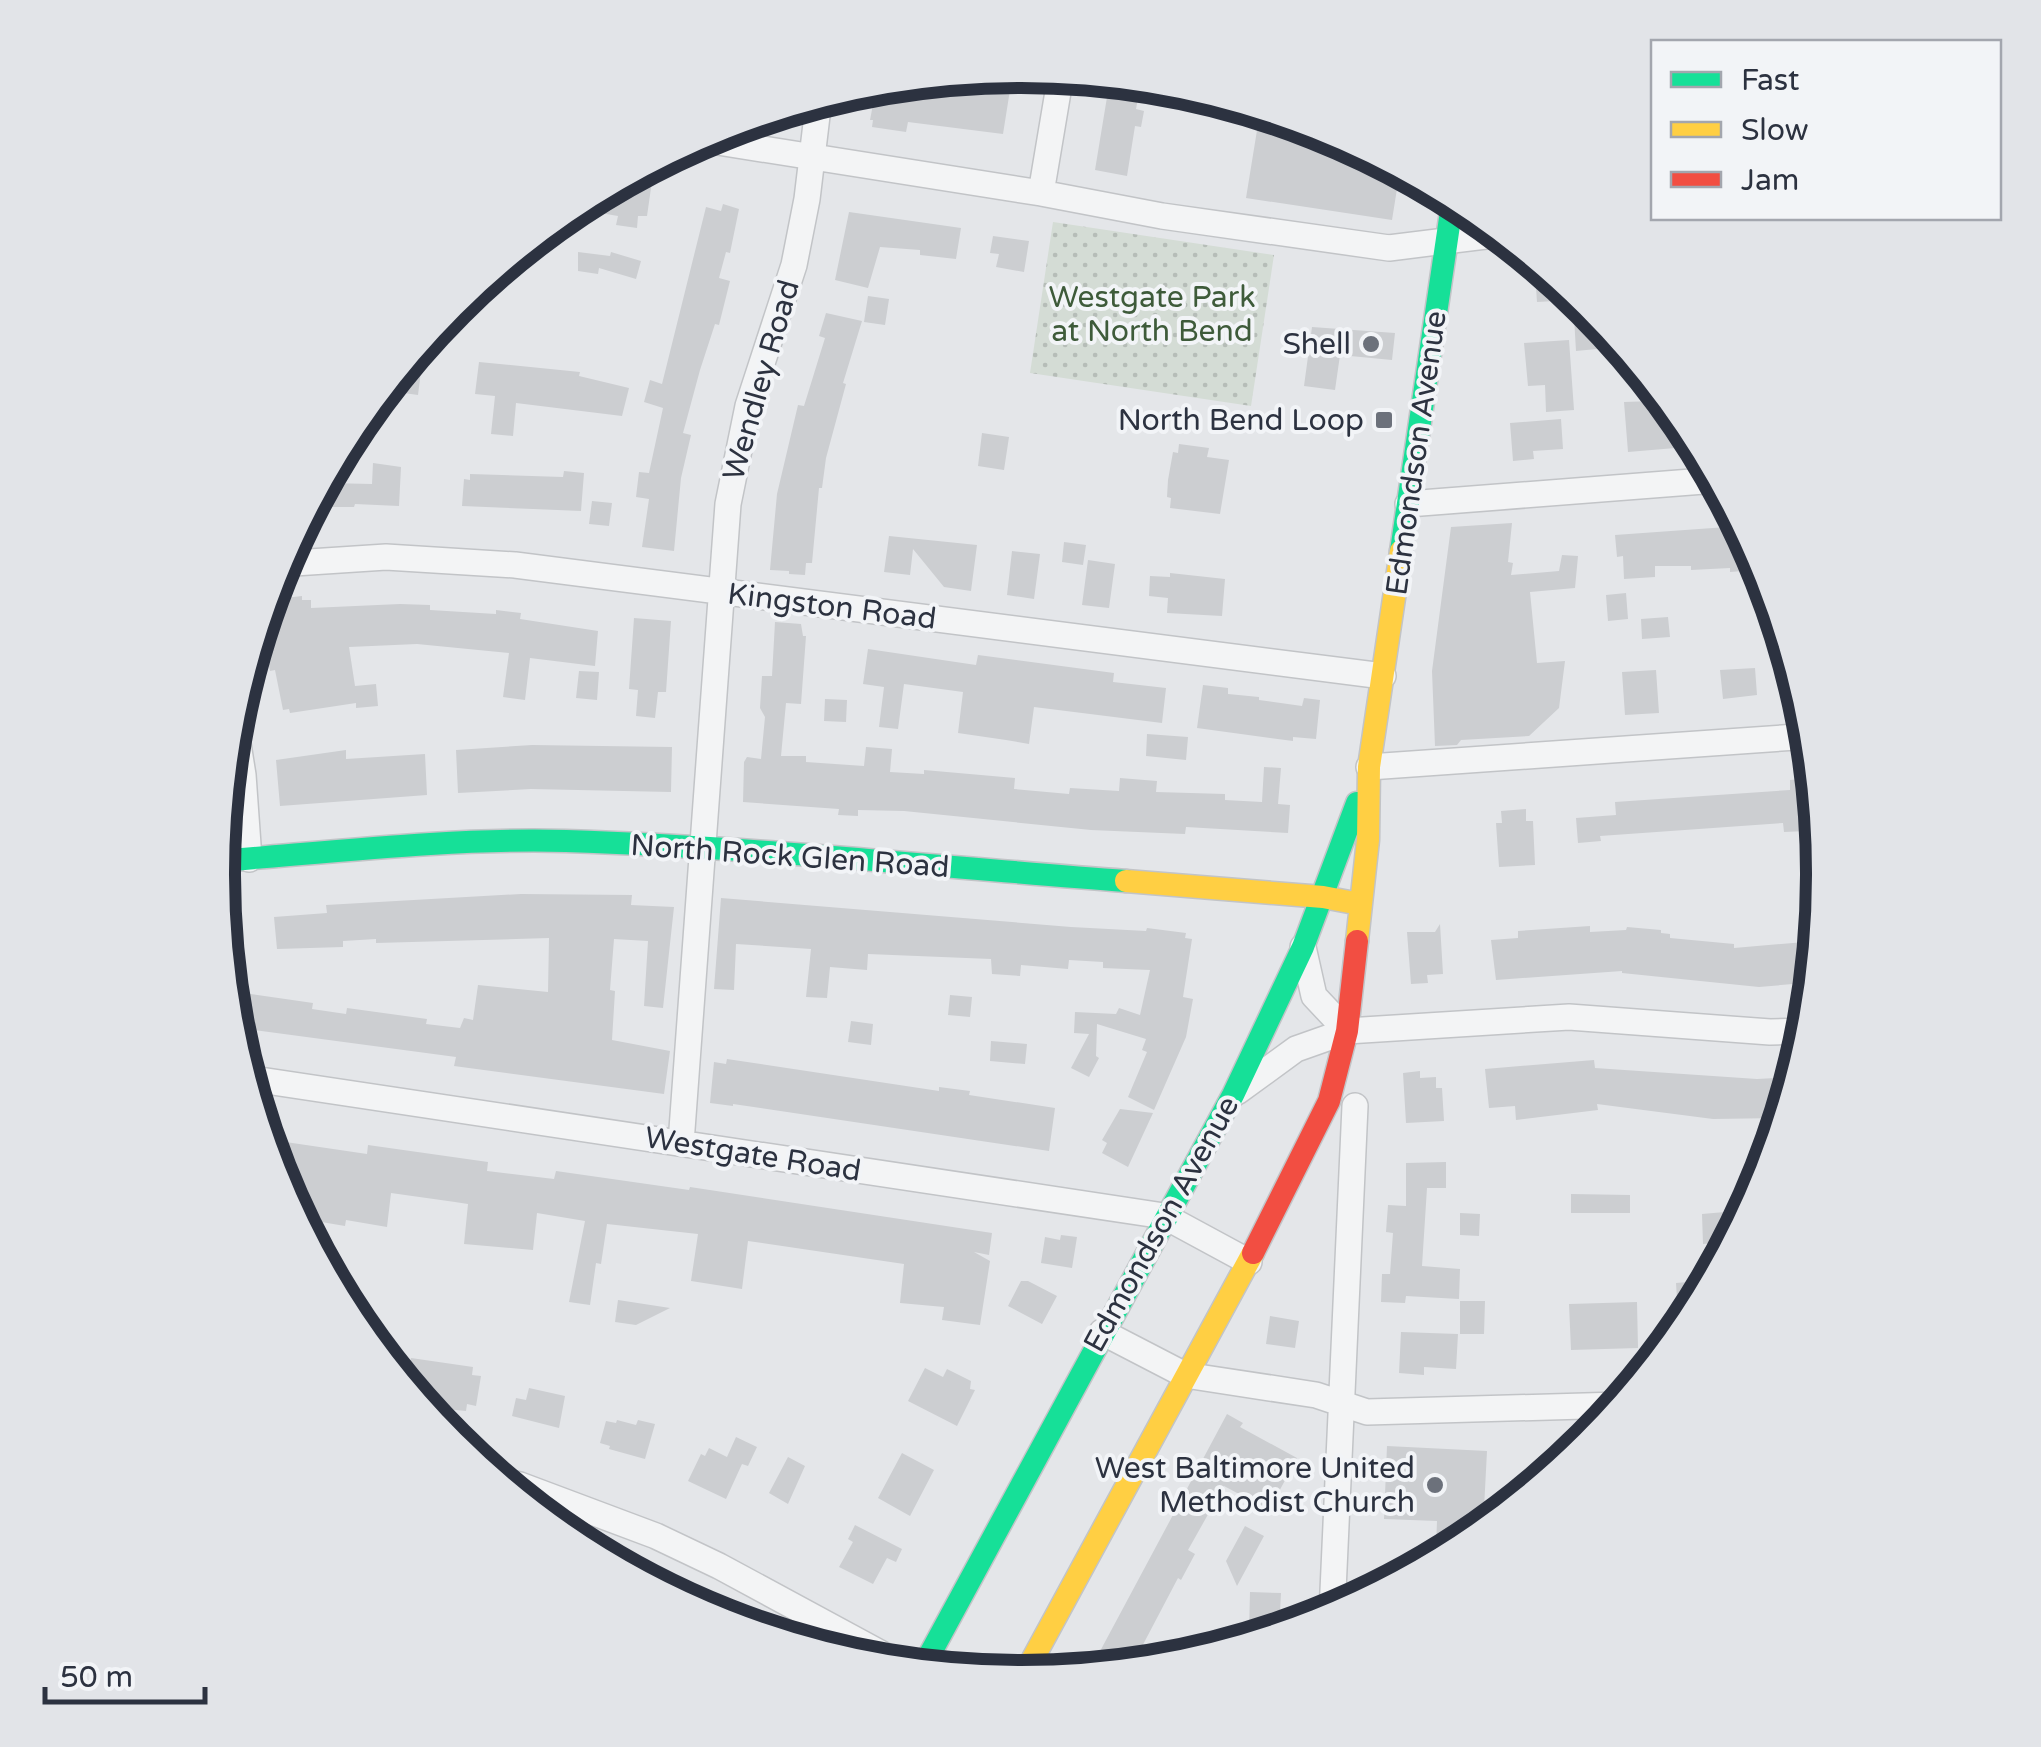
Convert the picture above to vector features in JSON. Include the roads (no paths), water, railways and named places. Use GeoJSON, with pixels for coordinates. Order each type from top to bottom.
{"type":"FeatureCollection","features":[{"type":"Feature","properties":{"kind":"main road","name":"Edmondson Avenue"},"geometry":{"type":"LineString","coordinates":[[1032,1660],[1249,1262],[1329,1101],[1347,1031],[1368,840],[1369,767],[1450,216]]}},
{"type":"Feature","properties":{"kind":"main road","name":"Edmondson Avenue"},"geometry":{"type":"LineString","coordinates":[[930,1654],[1233,1095],[1303,946],[1369,767]]}},
{"type":"Feature","properties":{"kind":"main road","name":"North Rock Glen Road"},"geometry":{"type":"LineString","coordinates":[[235,860],[476,842],[564,841],[702,848],[1323,897],[1360,904]]}},
{"type":"Feature","properties":{"kind":"street"},"geometry":{"type":"LineString","coordinates":[[1041,193],[1059,89]]}},
{"type":"Feature","properties":{"kind":"street","name":"Wendley Road"},"geometry":{"type":"LineString","coordinates":[[681,1143],[728,504],[748,406],[794,264],[808,199],[818,114]]}},
{"type":"Feature","properties":{"kind":"street"},"geometry":{"type":"LineString","coordinates":[[728,144],[1162,216],[1389,248],[1480,236]]}},
{"type":"Feature","properties":{"kind":"street"},"geometry":{"type":"LineString","coordinates":[[1408,504],[1701,481]]}},
{"type":"Feature","properties":{"kind":"street","name":"Kingston Road"},"geometry":{"type":"LineString","coordinates":[[299,562],[348,557],[437,558],[1383,676]]}},
{"type":"Feature","properties":{"kind":"street"},"geometry":{"type":"LineString","coordinates":[[1369,767],[1794,737]]}},
{"type":"Feature","properties":{"kind":"street"},"geometry":{"type":"LineString","coordinates":[[242,767],[249,859]]}},
{"type":"Feature","properties":{"kind":"street"},"geometry":{"type":"LineString","coordinates":[[1303,946],[1314,996],[1347,1031]]}},
{"type":"Feature","properties":{"kind":"street"},"geometry":{"type":"LineString","coordinates":[[1233,1095],[1296,1048],[1347,1031],[1570,1017],[1790,1031]]}},
{"type":"Feature","properties":{"kind":"street","name":"Westgate Road"},"geometry":{"type":"LineString","coordinates":[[262,1080],[1164,1216],[1249,1262]]}},
{"type":"Feature","properties":{"kind":"street"},"geometry":{"type":"LineString","coordinates":[[1333,1595],[1355,1106]]}},
{"type":"Feature","properties":{"kind":"street"},"geometry":{"type":"LineString","coordinates":[[1102,1332],[1186,1375],[1316,1395],[1367,1412],[1598,1406]]}},
{"type":"Feature","properties":{"kind":"street"},"geometry":{"type":"LineString","coordinates":[[533,1490],[656,1536],[858,1642]]}},
{"type":"Feature","properties":{"kind":"place","name":"Shell"},"geometry":{"type":"Point","coordinates":[1371,344]}},
{"type":"Feature","properties":{"kind":"place","name":"North Bend Loop"},"geometry":{"type":"Point","coordinates":[1384,420]}},
{"type":"Feature","properties":{"kind":"place","name":"West Baltimore United Methodist Church"},"geometry":{"type":"Point","coordinates":[1435,1485]}},
{"type":"Feature","properties":{"kind":"park label","name":"Westgate Park at North Bend"},"geometry":{"type":"Point","coordinates":[1152,314]}}]}
